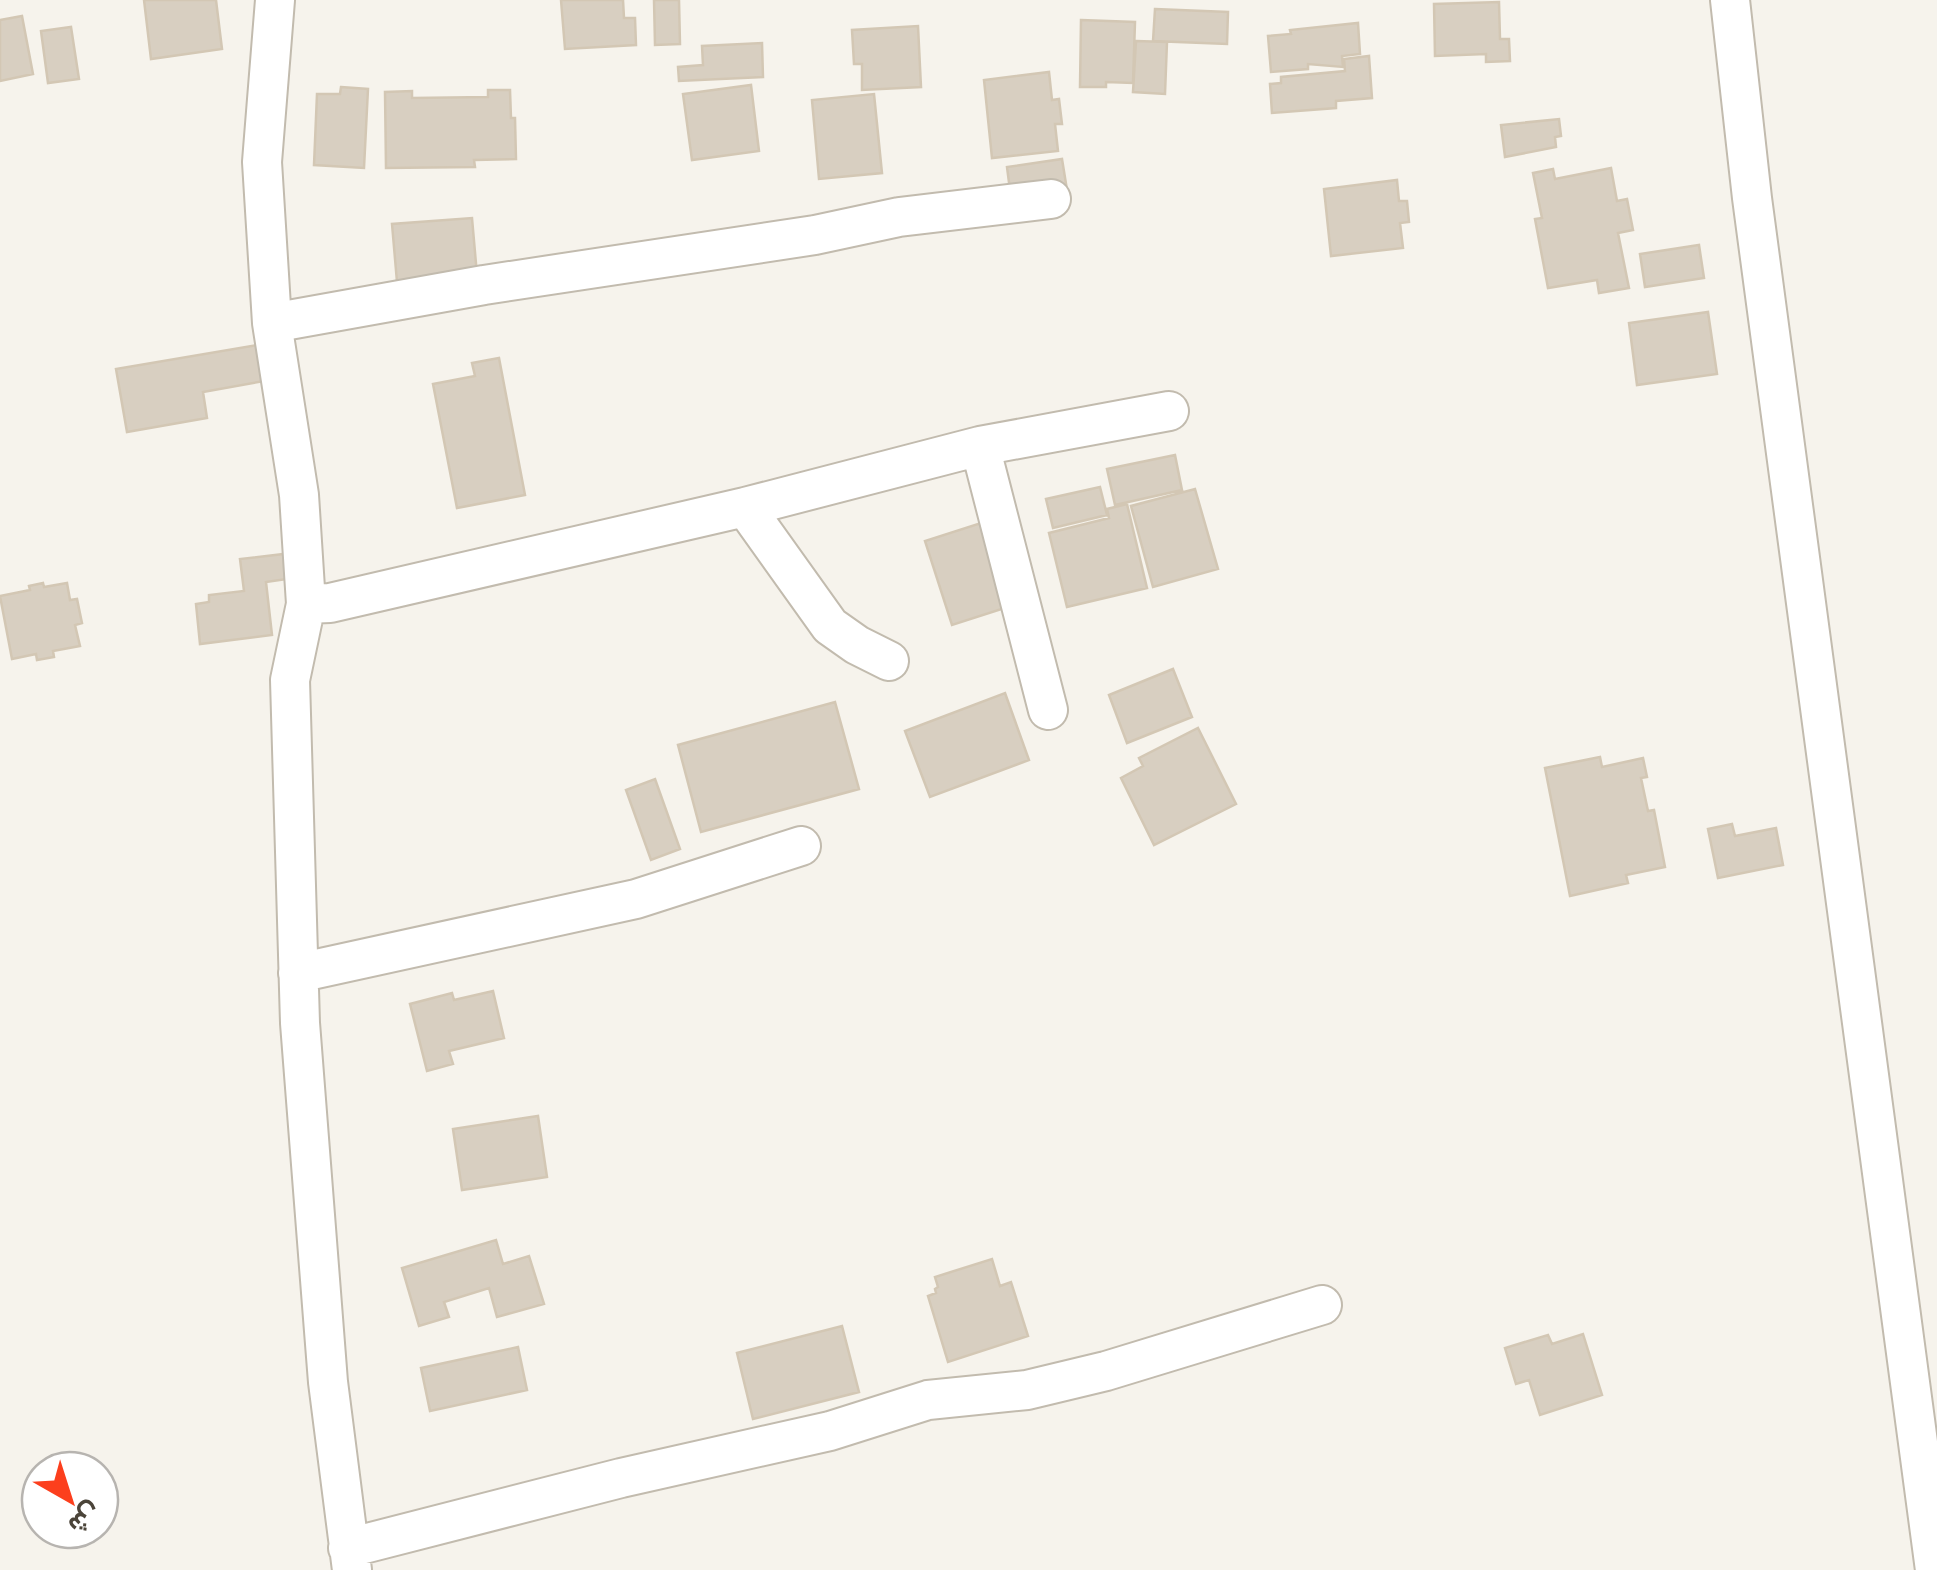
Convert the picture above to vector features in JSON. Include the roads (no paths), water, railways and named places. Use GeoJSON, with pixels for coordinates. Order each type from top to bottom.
{"type":"FeatureCollection","features":[{"type":"Feature","properties":{"kind":"street"},"geometry":{"type":"LineString","coordinates":[[275,0],[262,162],[272,323],[299,494],[306,604],[290,680],[298,973],[328,1382],[350,1559],[621,1478],[830,1432],[928,1400],[1027,1390],[1106,1372],[1322,1305]]}},
{"type":"Feature","properties":{"kind":"street"},"geometry":{"type":"LineString","coordinates":[[1730,0],[1752,198],[1935,1570]]}},
{"type":"Feature","properties":{"kind":"street"},"geometry":{"type":"LineString","coordinates":[[272,323],[484,285],[815,235],[899,217],[1050,199]]}},
{"type":"Feature","properties":{"kind":"street"},"geometry":{"type":"LineString","coordinates":[[306,604],[330,603],[744,507],[980,446],[1169,411]]}},
{"type":"Feature","properties":{"kind":"street"},"geometry":{"type":"LineString","coordinates":[[980,446],[1048,710]]}},
{"type":"Feature","properties":{"kind":"street"},"geometry":{"type":"LineString","coordinates":[[744,507],[830,626],[890,661]]}},
{"type":"Feature","properties":{"kind":"street"},"geometry":{"type":"LineString","coordinates":[[298,973],[636,899],[801,846]]}}]}
